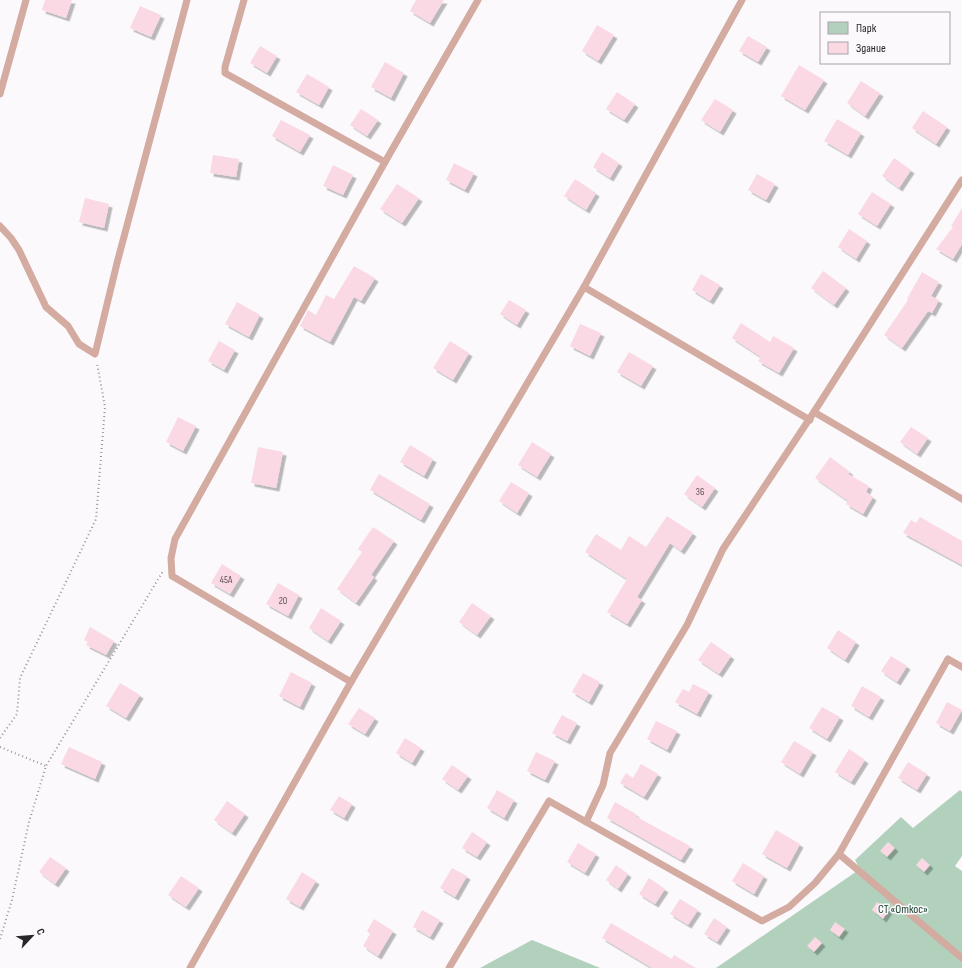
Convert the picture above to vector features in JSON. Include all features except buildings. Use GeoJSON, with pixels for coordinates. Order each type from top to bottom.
{"type":"FeatureCollection","features":[{"type":"Feature","properties":{"kind":"lane"},"geometry":{"type":"LineString","coordinates":[[0,94],[26,0]]}},
{"type":"Feature","properties":{"kind":"lane"},"geometry":{"type":"LineString","coordinates":[[0,226],[12,238],[19,250],[46,307],[68,326],[79,344],[95,354],[117,263],[187,0]]}},
{"type":"Feature","properties":{"kind":"lane"},"geometry":{"type":"LineString","coordinates":[[244,0],[224,70],[225,74],[385,162]]}},
{"type":"Feature","properties":{"kind":"lane"},"geometry":{"type":"LineString","coordinates":[[351,682],[172,576],[171,558],[175,539],[385,162],[478,0]]}},
{"type":"Feature","properties":{"kind":"lane"},"geometry":{"type":"LineString","coordinates":[[190,968],[351,682],[584,287],[742,0]]}},
{"type":"Feature","properties":{"kind":"lane"},"geometry":{"type":"LineString","coordinates":[[586,822],[603,785],[610,753],[687,625],[723,549],[810,420],[962,180]]}},
{"type":"Feature","properties":{"kind":"lane"},"geometry":{"type":"LineString","coordinates":[[584,287],[810,420]]}},
{"type":"Feature","properties":{"kind":"lane"},"geometry":{"type":"LineString","coordinates":[[814,412],[962,499]]}},
{"type":"Feature","properties":{"kind":"lane"},"geometry":{"type":"LineString","coordinates":[[449,968],[549,801],[762,921],[789,906],[815,883],[839,854],[948,659],[962,667]]}},
{"type":"Feature","properties":{"kind":"lane"},"geometry":{"type":"LineString","coordinates":[[839,854],[962,958]]}},
{"type":"Feature","properties":{"kind":"path"},"geometry":{"type":"LineString","coordinates":[[0,738],[16,714],[20,678],[96,519],[105,407],[95,354]]}},
{"type":"Feature","properties":{"kind":"path"},"geometry":{"type":"LineString","coordinates":[[0,939],[12,900],[29,822],[46,766],[171,558]]}},
{"type":"Feature","properties":{"kind":"path"},"geometry":{"type":"LineString","coordinates":[[0,747],[46,766]]}},
{"type":"Feature","properties":{"kind":"green space","name":"СТ «Откос»"},"geometry":{"type":"Polygon","coordinates":[[[960,790],[962,792],[962,856],[955,866],[962,871],[962,968],[716,968],[860,869],[855,860],[901,817],[913,828],[960,790]]]}},
{"type":"Feature","properties":{"kind":"green space"},"geometry":{"type":"Polygon","coordinates":[[[532,940],[600,968],[480,968],[532,940]]]}}]}
